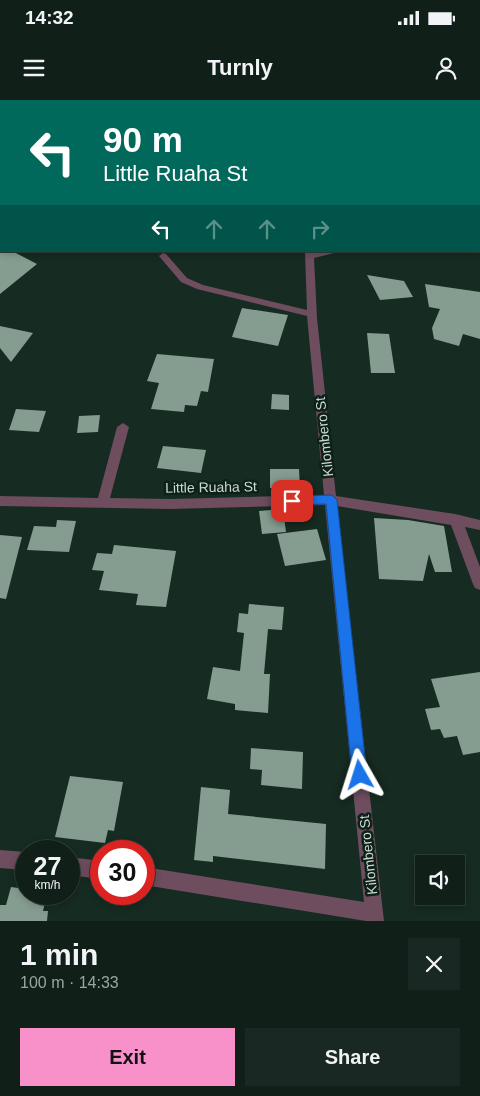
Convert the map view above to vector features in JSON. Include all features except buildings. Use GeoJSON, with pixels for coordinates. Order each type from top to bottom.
{"type":"FeatureCollection","features":[{"type":"Feature","properties":{"kind":"street"},"geometry":{"type":"LineString","coordinates":[[309,254],[328,252]]}},
{"type":"Feature","properties":{"kind":"street","name":"Kilombero St"},"geometry":{"type":"LineString","coordinates":[[309,254],[312,314],[374,917]]}},
{"type":"Feature","properties":{"kind":"street"},"geometry":{"type":"LineString","coordinates":[[163,256],[179,276],[192,283],[312,314]]}},
{"type":"Feature","properties":{"kind":"street"},"geometry":{"type":"LineString","coordinates":[[103,502],[123,427]]}},
{"type":"Feature","properties":{"kind":"street","name":"Little Ruaha St"},"geometry":{"type":"LineString","coordinates":[[0,501],[170,504],[332,500],[455,519],[480,525]]}},
{"type":"Feature","properties":{"kind":"street"},"geometry":{"type":"LineString","coordinates":[[455,519],[480,584]]}},
{"type":"Feature","properties":{"kind":"street"},"geometry":{"type":"LineString","coordinates":[[0,859],[15,860]]}},
{"type":"Feature","properties":{"kind":"street"},"geometry":{"type":"LineString","coordinates":[[155,878],[374,917]]}},
{"type":"Feature","properties":{"kind":"route"},"geometry":{"type":"LineString","coordinates":[[292,501],[332,500],[360,775]]}}]}
